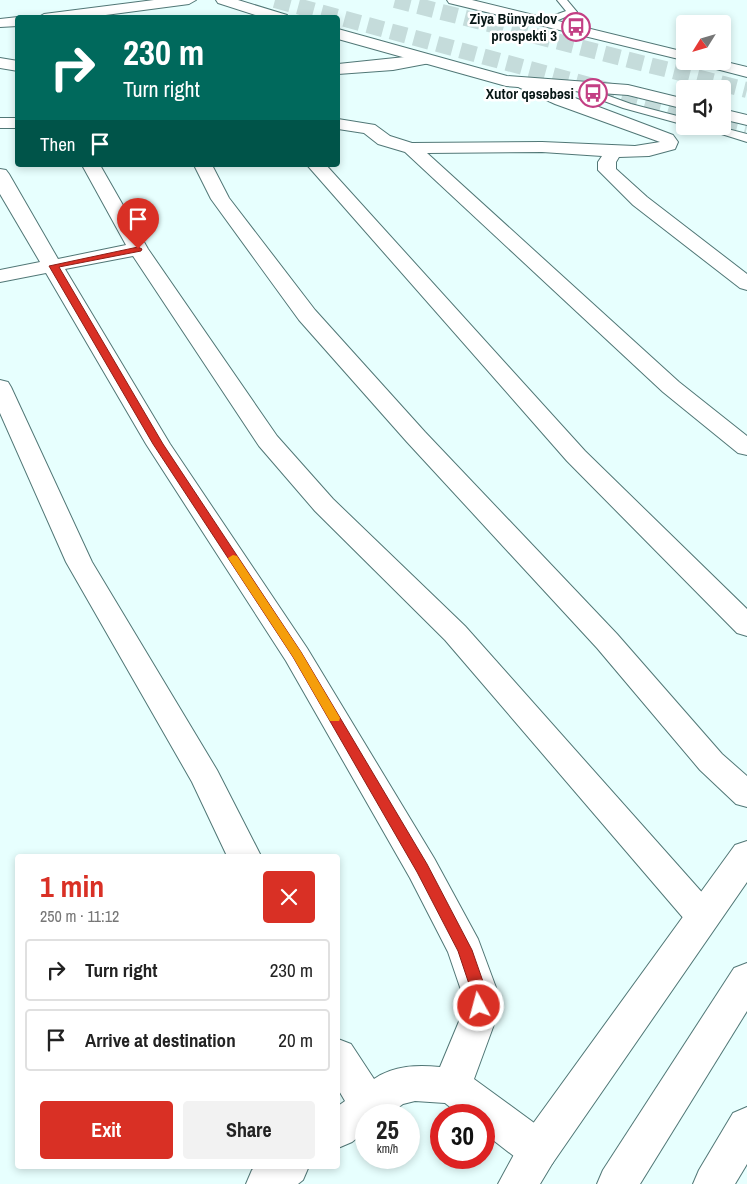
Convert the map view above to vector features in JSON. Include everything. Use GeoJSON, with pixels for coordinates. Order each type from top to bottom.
{"type":"FeatureCollection","features":[{"type":"Feature","properties":{"kind":"street"},"geometry":{"type":"LineString","coordinates":[[68,15],[189,0]]}},
{"type":"Feature","properties":{"kind":"street"},"geometry":{"type":"LineString","coordinates":[[223,0],[272,15]]}},
{"type":"Feature","properties":{"kind":"street"},"geometry":{"type":"LineString","coordinates":[[454,0],[676,55]]}},
{"type":"Feature","properties":{"kind":"street"},"geometry":{"type":"LineString","coordinates":[[0,23],[15,21]]}},
{"type":"Feature","properties":{"kind":"street"},"geometry":{"type":"LineString","coordinates":[[340,35],[424,60],[522,83],[628,90],[676,102]]}},
{"type":"Feature","properties":{"kind":"street"},"geometry":{"type":"LineString","coordinates":[[340,69],[393,65],[424,60]]}},
{"type":"Feature","properties":{"kind":"street"},"geometry":{"type":"LineString","coordinates":[[0,63],[15,66]]}},
{"type":"Feature","properties":{"kind":"street"},"geometry":{"type":"LineString","coordinates":[[731,68],[747,72]]}},
{"type":"Feature","properties":{"kind":"street"},"geometry":{"type":"LineString","coordinates":[[340,124],[369,129],[384,140],[411,148],[542,147],[643,152],[662,148],[670,142],[667,138],[561,100],[522,83]]}},
{"type":"Feature","properties":{"kind":"street"},"geometry":{"type":"LineString","coordinates":[[731,116],[747,120]]}},
{"type":"Feature","properties":{"kind":"street"},"geometry":{"type":"LineString","coordinates":[[0,123],[15,123]]}},
{"type":"Feature","properties":{"kind":"street"},"geometry":{"type":"LineString","coordinates":[[411,148],[671,386],[747,448]]}},
{"type":"Feature","properties":{"kind":"street"},"geometry":{"type":"LineString","coordinates":[[614,151],[607,162],[607,170],[618,182],[660,218],[747,284]]}},
{"type":"Feature","properties":{"kind":"street"},"geometry":{"type":"LineString","coordinates":[[92,167],[138,249],[268,441],[324,505],[455,633],[703,917]]}},
{"type":"Feature","properties":{"kind":"street"},"geometry":{"type":"LineString","coordinates":[[204,167],[220,199],[307,315],[416,437],[607,641],[711,762],[747,795]]}},
{"type":"Feature","properties":{"kind":"street"},"geometry":{"type":"LineString","coordinates":[[318,167],[576,456],[747,626]]}},
{"type":"Feature","properties":{"kind":"street"},"geometry":{"type":"LineString","coordinates":[[0,174],[6,188],[158,444],[297,655],[422,868],[465,950],[480,993],[478,1019],[452,1086]]}},
{"type":"Feature","properties":{"kind":"street"},"geometry":{"type":"LineString","coordinates":[[0,276],[138,249]]}},
{"type":"Feature","properties":{"kind":"street"},"geometry":{"type":"LineString","coordinates":[[0,387],[78,562],[206,779],[243,854]]}},
{"type":"Feature","properties":{"kind":"street"},"geometry":{"type":"LineString","coordinates":[[518,1184],[538,1150],[747,855]]}},
{"type":"Feature","properties":{"kind":"street"},"geometry":{"type":"LineString","coordinates":[[617,1184],[747,979]]}},
{"type":"Feature","properties":{"kind":"street"},"geometry":{"type":"LineString","coordinates":[[340,1059],[368,1104]]}},
{"type":"Feature","properties":{"kind":"street"},"geometry":{"type":"LineString","coordinates":[[370,1104],[393,1088],[400,1086],[416,1083],[452,1086],[538,1150]]}},
{"type":"Feature","properties":{"kind":"street"},"geometry":{"type":"LineString","coordinates":[[340,1127],[355,1116]]}},
{"type":"Feature","properties":{"kind":"street"},"geometry":{"type":"LineString","coordinates":[[266,1184],[285,1169]]}},
{"type":"Feature","properties":{"kind":"lane"},"geometry":{"type":"LineString","coordinates":[[545,22],[572,12],[562,0]]}},
{"type":"Feature","properties":{"kind":"lane"},"geometry":{"type":"LineString","coordinates":[[573,86],[627,106],[676,120]]}},
{"type":"Feature","properties":{"kind":"lane"},"geometry":{"type":"LineString","coordinates":[[731,134],[747,138]]}},
{"type":"Feature","properties":{"kind":"tunnel"},"geometry":{"type":"LineString","coordinates":[[275,0],[330,15]]}},
{"type":"Feature","properties":{"kind":"tunnel"},"geometry":{"type":"LineString","coordinates":[[395,0],[747,90]]}},
{"type":"Feature","properties":{"kind":"tunnel"},"geometry":{"type":"LineString","coordinates":[[340,18],[676,109]]}},
{"type":"Feature","properties":{"kind":"tunnel"},"geometry":{"type":"LineString","coordinates":[[731,123],[747,127]]}},
{"type":"Feature","properties":{"kind":"slow traffic"},"geometry":{"type":"LineString","coordinates":[[233,558],[297,655],[334,718]]}},
{"type":"Feature","properties":{"kind":"place","name":"Ziya Bünyadov prospekti 3"},"geometry":{"type":"Point","coordinates":[576,27]}},
{"type":"Feature","properties":{"kind":"place","name":"Xutor qəsəbəsi"},"geometry":{"type":"Point","coordinates":[593,93]}},
{"type":"Feature","properties":{"kind":"route"},"geometry":{"type":"LineString","coordinates":[[138,249],[54,266],[158,444],[297,655],[422,868],[465,950],[480,993],[479,1006]]}}]}
